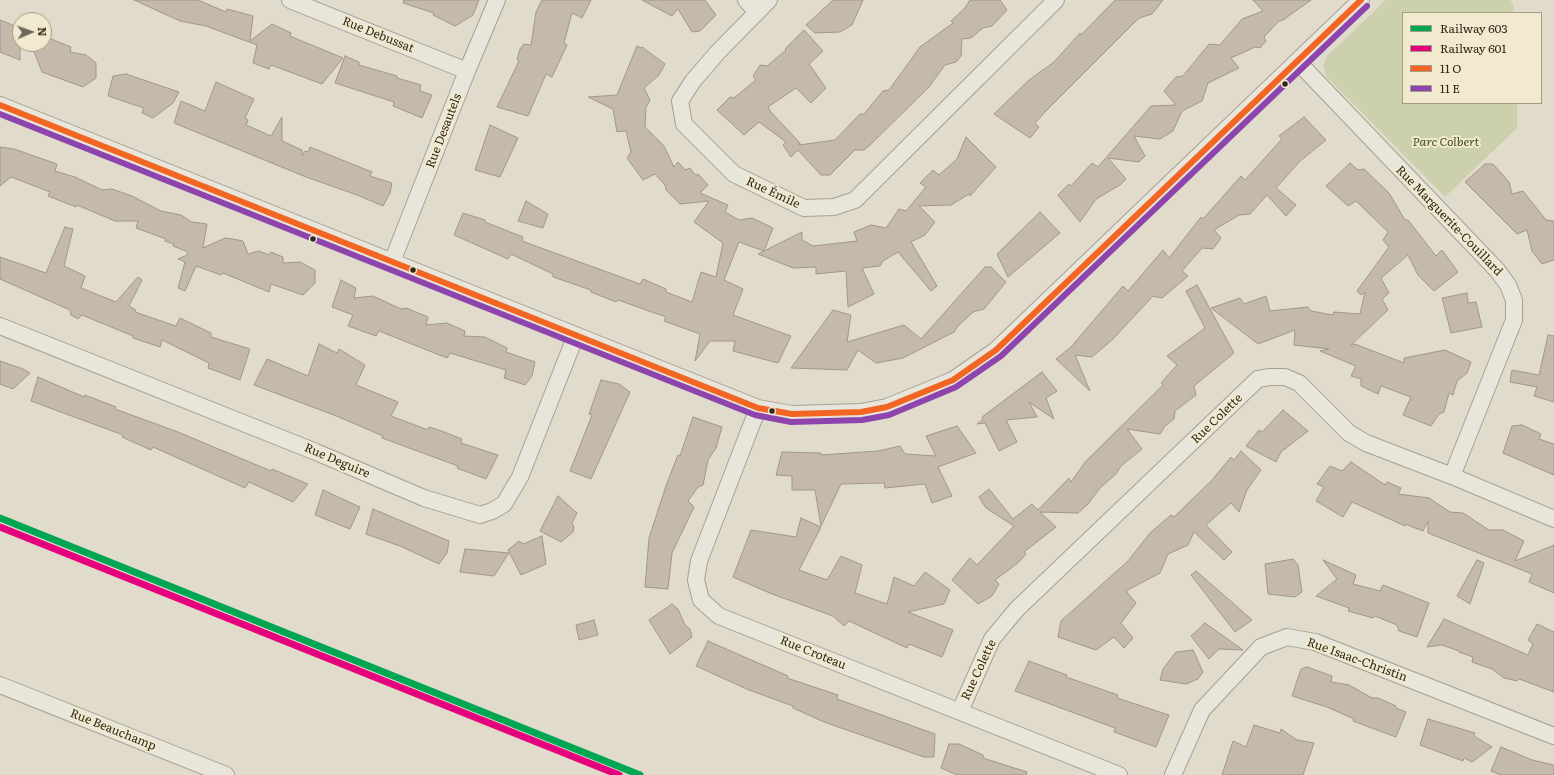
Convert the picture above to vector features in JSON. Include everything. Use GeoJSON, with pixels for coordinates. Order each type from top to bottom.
{"type":"FeatureCollection","features":[{"type":"Feature","properties":{"kind":"street","name":"Rue Debussat"},"geometry":{"type":"LineString","coordinates":[[290,0],[467,71]]}},
{"type":"Feature","properties":{"kind":"street","name":"Rue Desautels"},"geometry":{"type":"LineString","coordinates":[[392,262],[467,71],[497,0]]}},
{"type":"Feature","properties":{"kind":"street","name":"Rue Émile"},"geometry":{"type":"LineString","coordinates":[[769,0],[751,6],[717,54],[693,81],[680,101],[684,124],[734,174],[804,208],[834,207],[855,200],[1056,0]]}},
{"type":"Feature","properties":{"kind":"street"},"geometry":{"type":"LineString","coordinates":[[0,105],[758,408],[792,414],[861,412],[887,407],[953,380],[996,350],[1361,0]]}},
{"type":"Feature","properties":{"kind":"street","name":"Rue Marguerite-Couillard"},"geometry":{"type":"LineString","coordinates":[[1298,62],[1497,270],[1508,285],[1514,300],[1514,320],[1452,476]]}},
{"type":"Feature","properties":{"kind":"street","name":"Rue Deguire"},"geometry":{"type":"LineString","coordinates":[[0,326],[316,452],[424,498],[480,515],[492,511],[504,504],[520,477],[576,335]]}},
{"type":"Feature","properties":{"kind":"street","name":"Rue Colette"},"geometry":{"type":"LineString","coordinates":[[960,711],[992,639],[1017,609],[1258,379],[1285,377],[1299,383],[1349,433],[1366,443],[1452,476],[1554,519]]}},
{"type":"Feature","properties":{"kind":"street","name":"Rue Croteau"},"geometry":{"type":"LineString","coordinates":[[758,408],[699,562],[696,580],[701,600],[719,616],[1119,775]]}},
{"type":"Feature","properties":{"kind":"street","name":"Rue Isaac-Christin"},"geometry":{"type":"LineString","coordinates":[[1173,775],[1202,710],[1261,647],[1287,637],[1315,642],[1554,736]]}},
{"type":"Feature","properties":{"kind":"street","name":"Rue Beauchamp"},"geometry":{"type":"LineString","coordinates":[[0,685],[226,775]]}},
{"type":"Feature","properties":{"kind":"green space","name":"Parc Colbert"},"geometry":{"type":"Polygon","coordinates":[[[1386,0],[1510,0],[1513,4],[1514,12],[1402,12],[1402,104],[1517,104],[1517,128],[1445,197],[1326,76],[1323,66],[1327,56],[1386,0]]]}},
{"type":"Feature","properties":{"kind":"building"},"geometry":{"type":"Polygon","coordinates":[[[134,0],[198,0],[226,12],[227,9],[253,16],[250,41],[272,24],[291,33],[290,36],[343,58],[322,84],[271,65],[269,69],[253,63],[257,45],[206,26],[180,21],[134,0]]]}},
{"type":"Feature","properties":{"kind":"building"},"geometry":{"type":"Polygon","coordinates":[[[404,0],[479,0],[473,15],[455,26],[433,15],[434,13],[403,3],[404,0]]]}},
{"type":"Feature","properties":{"kind":"building"},"geometry":{"type":"Polygon","coordinates":[[[542,0],[591,0],[582,18],[572,13],[564,43],[567,45],[552,77],[546,74],[528,116],[497,107],[519,61],[517,60],[520,49],[524,44],[531,45],[536,12],[542,0]]]}},
{"type":"Feature","properties":{"kind":"building"},"geometry":{"type":"Polygon","coordinates":[[[642,0],[705,0],[716,15],[700,31],[692,32],[678,9],[672,16],[642,0]]]}},
{"type":"Feature","properties":{"kind":"building"},"geometry":{"type":"Polygon","coordinates":[[[833,0],[863,0],[852,25],[840,32],[815,33],[806,25],[833,0]]]}},
{"type":"Feature","properties":{"kind":"building"},"geometry":{"type":"Polygon","coordinates":[[[970,0],[1000,0],[1007,10],[992,26],[983,28],[971,38],[962,39],[961,56],[956,62],[945,65],[929,87],[870,145],[864,150],[855,150],[830,175],[821,175],[798,150],[791,157],[783,145],[786,142],[759,122],[744,135],[717,110],[730,97],[734,98],[756,80],[753,76],[760,65],[767,66],[786,50],[785,49],[804,30],[823,51],[809,64],[826,88],[811,103],[796,88],[768,107],[800,143],[799,145],[835,140],[860,114],[864,114],[883,91],[889,90],[920,47],[953,23],[951,21],[965,8],[970,0]]]}},
{"type":"Feature","properties":{"kind":"building"},"geometry":{"type":"Polygon","coordinates":[[[1115,0],[1163,0],[1152,14],[1139,18],[1044,113],[1035,123],[1039,127],[1030,138],[994,114],[1029,80],[1054,62],[1080,33],[1081,35],[1115,0]]]}},
{"type":"Feature","properties":{"kind":"building"},"geometry":{"type":"Polygon","coordinates":[[[1253,0],[1311,0],[1283,20],[1279,21],[1264,37],[1266,41],[1260,48],[1255,47],[1231,58],[1239,68],[1208,83],[1202,101],[1182,111],[1173,131],[1160,139],[1134,136],[1145,156],[1139,162],[1108,158],[1126,179],[1120,185],[1096,199],[1080,222],[1058,195],[1069,184],[1071,186],[1092,163],[1098,167],[1151,106],[1176,105],[1164,91],[1176,77],[1183,76],[1209,44],[1220,45],[1242,19],[1263,11],[1253,0]]]}},
{"type":"Feature","properties":{"kind":"building"},"geometry":{"type":"Polygon","coordinates":[[[0,20],[12,25],[12,52],[20,52],[20,60],[0,52],[0,20]]]}},
{"type":"Feature","properties":{"kind":"building"},"geometry":{"type":"Polygon","coordinates":[[[52,39],[71,47],[70,52],[86,55],[96,63],[96,78],[83,87],[42,72],[34,52],[52,52],[52,39]]]}},
{"type":"Feature","properties":{"kind":"building"},"geometry":{"type":"Polygon","coordinates":[[[637,46],[642,47],[665,64],[659,75],[644,88],[650,100],[646,107],[645,127],[664,146],[674,167],[678,162],[685,170],[690,168],[694,174],[699,175],[708,185],[700,193],[728,205],[725,212],[739,220],[752,218],[773,228],[764,251],[739,242],[724,280],[743,289],[733,315],[791,336],[778,363],[733,351],[735,341],[710,341],[695,361],[700,334],[664,321],[666,317],[618,300],[616,302],[591,292],[591,290],[553,277],[553,274],[511,254],[508,259],[454,235],[463,213],[485,220],[485,222],[523,237],[522,241],[640,284],[643,279],[666,289],[666,292],[692,302],[701,272],[716,277],[723,243],[694,222],[709,201],[680,204],[666,190],[665,185],[655,174],[643,180],[627,158],[631,152],[626,131],[617,132],[613,109],[588,97],[617,95],[637,46]]]}},
{"type":"Feature","properties":{"kind":"building"},"geometry":{"type":"Polygon","coordinates":[[[345,56],[359,62],[359,65],[421,85],[420,91],[432,95],[422,118],[393,106],[394,102],[335,83],[345,56]]]}},
{"type":"Feature","properties":{"kind":"building"},"geometry":{"type":"Polygon","coordinates":[[[126,74],[179,92],[173,103],[153,118],[142,113],[144,108],[108,96],[113,76],[126,74]]]}},
{"type":"Feature","properties":{"kind":"building"},"geometry":{"type":"Polygon","coordinates":[[[216,82],[254,99],[245,118],[248,120],[246,125],[271,136],[282,117],[282,141],[302,150],[302,156],[305,151],[308,152],[310,147],[372,172],[370,176],[392,183],[390,193],[383,206],[306,177],[174,123],[181,101],[205,111],[216,82]]]}},
{"type":"Feature","properties":{"kind":"building"},"geometry":{"type":"Polygon","coordinates":[[[1304,117],[1326,140],[1300,161],[1276,188],[1296,205],[1286,216],[1267,195],[1250,214],[1239,215],[1214,230],[1221,238],[1213,249],[1202,248],[1182,271],[1188,276],[1162,298],[1153,296],[1113,339],[1092,357],[1075,355],[1090,391],[1056,359],[1071,347],[1123,286],[1128,291],[1163,250],[1169,258],[1201,217],[1203,219],[1241,176],[1245,180],[1282,139],[1279,136],[1304,117]]]}},
{"type":"Feature","properties":{"kind":"building"},"geometry":{"type":"Polygon","coordinates":[[[490,125],[518,138],[500,177],[475,170],[490,125]]]}},
{"type":"Feature","properties":{"kind":"building"},"geometry":{"type":"Polygon","coordinates":[[[966,137],[996,167],[970,196],[969,194],[951,205],[919,206],[935,222],[925,235],[911,242],[937,286],[931,291],[898,252],[883,261],[880,266],[862,268],[874,294],[848,307],[846,271],[816,274],[816,267],[793,268],[758,254],[802,232],[802,240],[813,246],[857,241],[854,232],[871,225],[886,228],[899,209],[906,211],[926,187],[920,183],[933,170],[939,175],[957,159],[966,137]]]}},
{"type":"Feature","properties":{"kind":"building"},"geometry":{"type":"Polygon","coordinates":[[[0,147],[14,149],[57,164],[55,171],[75,177],[102,190],[112,189],[132,196],[161,211],[181,215],[192,222],[207,224],[203,248],[225,238],[233,239],[243,241],[248,254],[259,251],[269,255],[271,252],[283,257],[283,263],[300,262],[315,270],[315,283],[303,295],[271,284],[269,292],[223,273],[221,275],[196,266],[185,291],[178,288],[185,262],[178,259],[187,255],[188,252],[173,246],[174,244],[165,241],[166,239],[136,228],[138,221],[115,221],[77,205],[76,207],[48,196],[50,192],[11,177],[0,186],[0,147]]]}},
{"type":"Feature","properties":{"kind":"building"},"geometry":{"type":"Polygon","coordinates":[[[1350,163],[1358,170],[1364,169],[1389,193],[1405,220],[1408,220],[1436,256],[1442,250],[1458,272],[1434,291],[1418,275],[1408,255],[1381,278],[1389,293],[1382,299],[1388,310],[1351,345],[1355,344],[1404,363],[1404,358],[1445,350],[1471,362],[1467,373],[1457,381],[1453,395],[1449,393],[1444,412],[1439,414],[1431,426],[1403,415],[1411,397],[1381,386],[1378,394],[1361,386],[1361,379],[1351,376],[1356,366],[1320,351],[1329,349],[1294,345],[1295,330],[1258,344],[1211,308],[1240,298],[1244,304],[1266,296],[1270,311],[1308,307],[1311,311],[1333,315],[1334,312],[1360,314],[1365,292],[1361,295],[1357,291],[1389,247],[1383,240],[1388,232],[1356,201],[1348,206],[1326,186],[1350,163]]]}},
{"type":"Feature","properties":{"kind":"building"},"geometry":{"type":"Polygon","coordinates":[[[1485,164],[1493,164],[1509,182],[1512,194],[1523,191],[1546,220],[1554,221],[1554,260],[1542,264],[1532,251],[1527,230],[1517,234],[1465,182],[1485,164]]]}},
{"type":"Feature","properties":{"kind":"building"},"geometry":{"type":"Polygon","coordinates":[[[526,201],[548,214],[543,228],[518,221],[526,201]]]}},
{"type":"Feature","properties":{"kind":"building"},"geometry":{"type":"Polygon","coordinates":[[[1040,212],[1060,233],[1008,277],[997,254],[1040,212]]]}},
{"type":"Feature","properties":{"kind":"building"},"geometry":{"type":"Polygon","coordinates":[[[65,227],[73,229],[64,266],[85,276],[81,288],[116,302],[138,277],[142,280],[129,306],[136,310],[135,312],[176,326],[180,318],[211,333],[211,337],[250,349],[240,380],[208,368],[209,363],[162,340],[160,347],[133,338],[133,336],[82,315],[78,319],[71,315],[70,310],[0,279],[0,257],[46,273],[65,227]]]}},
{"type":"Feature","properties":{"kind":"building"},"geometry":{"type":"Polygon","coordinates":[[[985,267],[991,267],[1006,282],[984,309],[973,312],[958,326],[954,332],[903,358],[876,363],[858,350],[847,370],[791,368],[833,310],[851,315],[847,342],[904,325],[921,339],[985,267]]]}},
{"type":"Feature","properties":{"kind":"building"},"geometry":{"type":"Polygon","coordinates":[[[341,280],[356,288],[354,298],[373,296],[401,309],[406,308],[428,317],[426,325],[447,323],[465,331],[464,336],[485,337],[507,348],[506,352],[535,362],[532,376],[525,385],[504,378],[506,370],[450,353],[447,358],[379,331],[376,336],[348,326],[353,315],[332,307],[341,280]]]}},
{"type":"Feature","properties":{"kind":"building"},"geometry":{"type":"Polygon","coordinates":[[[1197,285],[1234,353],[1194,386],[1196,395],[1175,411],[1174,419],[1165,426],[1160,434],[1127,429],[1142,449],[1121,466],[1116,474],[1100,488],[1088,504],[1078,513],[1040,512],[1056,527],[1024,552],[1026,554],[1018,563],[995,580],[999,584],[992,596],[978,604],[952,580],[970,558],[977,565],[1014,526],[986,508],[979,497],[989,489],[1013,519],[1032,504],[1038,510],[1069,478],[1071,482],[1086,461],[1163,385],[1161,383],[1177,365],[1167,356],[1205,328],[1186,291],[1197,285]]]}},
{"type":"Feature","properties":{"kind":"building"},"geometry":{"type":"Polygon","coordinates":[[[1467,293],[1468,303],[1476,302],[1482,327],[1451,333],[1442,298],[1467,293]]]}},
{"type":"Feature","properties":{"kind":"building"},"geometry":{"type":"Polygon","coordinates":[[[1548,335],[1554,336],[1554,402],[1534,396],[1537,387],[1510,382],[1512,370],[1539,375],[1548,335]]]}},
{"type":"Feature","properties":{"kind":"building"},"geometry":{"type":"Polygon","coordinates":[[[319,344],[337,353],[339,349],[365,365],[356,385],[398,402],[391,416],[428,430],[429,427],[436,429],[462,439],[461,443],[498,455],[486,479],[457,468],[458,466],[382,438],[383,436],[339,417],[254,385],[267,359],[308,376],[319,344]]]}},
{"type":"Feature","properties":{"kind":"building"},"geometry":{"type":"Polygon","coordinates":[[[0,361],[30,373],[13,389],[0,384],[0,361]]]}},
{"type":"Feature","properties":{"kind":"building"},"geometry":{"type":"Polygon","coordinates":[[[1042,372],[1057,391],[1046,398],[1054,419],[1029,402],[1037,417],[1006,420],[1017,442],[999,451],[985,423],[977,424],[983,419],[982,417],[1042,372]]]}},
{"type":"Feature","properties":{"kind":"building"},"geometry":{"type":"Polygon","coordinates":[[[38,377],[84,397],[85,395],[116,407],[115,409],[178,432],[271,471],[272,469],[308,484],[293,502],[249,482],[245,488],[153,447],[151,450],[122,437],[123,435],[31,401],[38,377]]]}},
{"type":"Feature","properties":{"kind":"building"},"geometry":{"type":"Polygon","coordinates":[[[601,380],[619,384],[630,392],[591,479],[570,471],[592,415],[589,414],[601,380]]]}},
{"type":"Feature","properties":{"kind":"building"},"geometry":{"type":"Polygon","coordinates":[[[1283,410],[1308,431],[1281,452],[1276,462],[1246,446],[1259,430],[1262,432],[1283,410]]]}},
{"type":"Feature","properties":{"kind":"building"},"geometry":{"type":"Polygon","coordinates":[[[693,417],[722,427],[716,448],[708,460],[703,485],[698,487],[688,501],[694,507],[672,553],[668,589],[645,587],[649,538],[667,483],[678,455],[680,456],[693,417]]]}},
{"type":"Feature","properties":{"kind":"building"},"geometry":{"type":"Polygon","coordinates":[[[1522,425],[1541,434],[1539,439],[1554,444],[1554,475],[1503,453],[1512,426],[1522,425]]]}},
{"type":"Feature","properties":{"kind":"building"},"geometry":{"type":"Polygon","coordinates":[[[957,426],[976,453],[938,467],[952,496],[932,503],[925,484],[885,488],[884,483],[841,484],[821,526],[815,490],[792,490],[792,476],[776,475],[782,452],[821,453],[821,455],[878,451],[900,446],[905,454],[936,456],[926,436],[957,426]]]}},
{"type":"Feature","properties":{"kind":"building"},"geometry":{"type":"Polygon","coordinates":[[[1241,451],[1261,470],[1247,490],[1239,512],[1231,503],[1206,525],[1232,552],[1224,560],[1194,532],[1188,545],[1168,554],[1160,573],[1126,591],[1136,603],[1121,623],[1133,638],[1124,648],[1114,637],[1096,650],[1058,637],[1061,621],[1128,561],[1150,533],[1171,515],[1174,517],[1212,480],[1231,457],[1234,460],[1241,451]]]}},
{"type":"Feature","properties":{"kind":"building"},"geometry":{"type":"Polygon","coordinates":[[[1351,462],[1385,485],[1387,482],[1401,488],[1398,494],[1429,498],[1450,512],[1463,513],[1489,530],[1503,530],[1524,541],[1515,561],[1554,545],[1554,593],[1529,582],[1532,574],[1428,533],[1428,521],[1423,531],[1405,524],[1405,526],[1352,502],[1343,517],[1316,501],[1324,487],[1317,484],[1330,466],[1342,471],[1351,462]]]}},
{"type":"Feature","properties":{"kind":"building"},"geometry":{"type":"Polygon","coordinates":[[[323,490],[360,507],[350,529],[315,515],[323,490]]]}},
{"type":"Feature","properties":{"kind":"building"},"geometry":{"type":"Polygon","coordinates":[[[558,496],[577,513],[572,523],[574,527],[573,532],[561,542],[540,531],[558,496]]]}},
{"type":"Feature","properties":{"kind":"building"},"geometry":{"type":"Polygon","coordinates":[[[373,509],[449,541],[447,553],[439,564],[400,546],[366,534],[373,509]]]}},
{"type":"Feature","properties":{"kind":"building"},"geometry":{"type":"Polygon","coordinates":[[[801,518],[821,527],[799,570],[827,580],[841,556],[862,565],[855,593],[887,604],[894,577],[914,586],[925,572],[950,590],[944,604],[908,612],[953,630],[942,657],[909,644],[907,648],[849,621],[844,626],[833,616],[772,594],[733,577],[751,530],[796,537],[801,518]]]}},
{"type":"Feature","properties":{"kind":"building"},"geometry":{"type":"Polygon","coordinates":[[[542,536],[546,564],[521,575],[508,550],[519,541],[523,544],[542,536]]]}},
{"type":"Feature","properties":{"kind":"building"},"geometry":{"type":"Polygon","coordinates":[[[465,549],[509,553],[494,576],[460,572],[465,549]]]}},
{"type":"Feature","properties":{"kind":"building"},"geometry":{"type":"Polygon","coordinates":[[[1293,559],[1298,565],[1302,592],[1295,597],[1268,594],[1265,564],[1293,559]]]}},
{"type":"Feature","properties":{"kind":"building"},"geometry":{"type":"Polygon","coordinates":[[[1323,560],[1356,575],[1353,584],[1380,591],[1383,585],[1429,603],[1417,637],[1399,631],[1397,625],[1375,616],[1373,618],[1348,611],[1349,608],[1316,596],[1337,579],[1323,560]]]}},
{"type":"Feature","properties":{"kind":"building"},"geometry":{"type":"Polygon","coordinates":[[[1477,560],[1484,563],[1470,604],[1457,596],[1477,560]]]}},
{"type":"Feature","properties":{"kind":"building"},"geometry":{"type":"Polygon","coordinates":[[[1196,571],[1252,620],[1235,632],[1191,575],[1196,571]]]}},
{"type":"Feature","properties":{"kind":"building"},"geometry":{"type":"Polygon","coordinates":[[[672,604],[678,609],[685,625],[690,629],[692,637],[670,654],[649,620],[672,604]]]}},
{"type":"Feature","properties":{"kind":"building"},"geometry":{"type":"Polygon","coordinates":[[[1444,619],[1528,655],[1533,644],[1528,640],[1537,624],[1554,632],[1554,692],[1519,679],[1517,681],[1504,678],[1492,669],[1472,662],[1473,657],[1459,651],[1442,645],[1427,647],[1444,619]]]}},
{"type":"Feature","properties":{"kind":"building"},"geometry":{"type":"Polygon","coordinates":[[[594,620],[598,635],[579,640],[576,625],[594,620]]]}},
{"type":"Feature","properties":{"kind":"building"},"geometry":{"type":"Polygon","coordinates":[[[1205,623],[1243,650],[1219,649],[1209,659],[1191,636],[1205,623]]]}},
{"type":"Feature","properties":{"kind":"building"},"geometry":{"type":"Polygon","coordinates":[[[708,641],[788,676],[787,678],[838,695],[837,699],[935,734],[934,757],[924,757],[824,722],[793,708],[793,706],[749,690],[696,666],[708,641]]]}},
{"type":"Feature","properties":{"kind":"building"},"geometry":{"type":"Polygon","coordinates":[[[1193,650],[1203,672],[1198,679],[1186,684],[1160,680],[1163,669],[1176,652],[1193,650]]]}},
{"type":"Feature","properties":{"kind":"building"},"geometry":{"type":"Polygon","coordinates":[[[1029,661],[1067,675],[1066,677],[1118,695],[1117,698],[1169,715],[1156,747],[1114,732],[1115,728],[1015,691],[1029,661]]]}},
{"type":"Feature","properties":{"kind":"building"},"geometry":{"type":"Polygon","coordinates":[[[1307,667],[1332,676],[1331,682],[1349,685],[1372,698],[1378,698],[1406,712],[1396,737],[1353,721],[1354,719],[1327,707],[1292,696],[1301,669],[1307,667]]]}},
{"type":"Feature","properties":{"kind":"building"},"geometry":{"type":"Polygon","coordinates":[[[1428,719],[1475,733],[1474,736],[1492,747],[1472,762],[1464,758],[1463,761],[1420,745],[1428,719]]]}},
{"type":"Feature","properties":{"kind":"building"},"geometry":{"type":"Polygon","coordinates":[[[1254,725],[1280,733],[1281,729],[1297,740],[1314,743],[1303,775],[1222,775],[1233,741],[1246,747],[1254,725]]]}},
{"type":"Feature","properties":{"kind":"building"},"geometry":{"type":"Polygon","coordinates":[[[949,744],[959,744],[983,755],[983,758],[1027,772],[1026,775],[957,775],[941,768],[949,744]]]}},
{"type":"Feature","properties":{"kind":"building"},"geometry":{"type":"Polygon","coordinates":[[[1501,747],[1532,760],[1554,765],[1554,775],[1501,775],[1491,771],[1501,747]]]}},
{"type":"Feature","properties":{"kind":"rail line","name":"603"},"geometry":{"type":"LineString","coordinates":[[0,518],[640,775]]}},
{"type":"Feature","properties":{"kind":"rail line","name":"601"},"geometry":{"type":"LineString","coordinates":[[0,527],[619,775]]}},
{"type":"Feature","properties":{"kind":"transit line"},"geometry":{"type":"LineString","coordinates":[[0,105],[758,408],[792,414],[861,412],[887,407],[953,380],[996,350],[1361,0]]}},
{"type":"Feature","properties":{"kind":"transit line"},"geometry":{"type":"LineString","coordinates":[[0,114],[755,415],[791,422],[862,420],[889,415],[956,387],[1001,356],[1367,6]]}}]}
